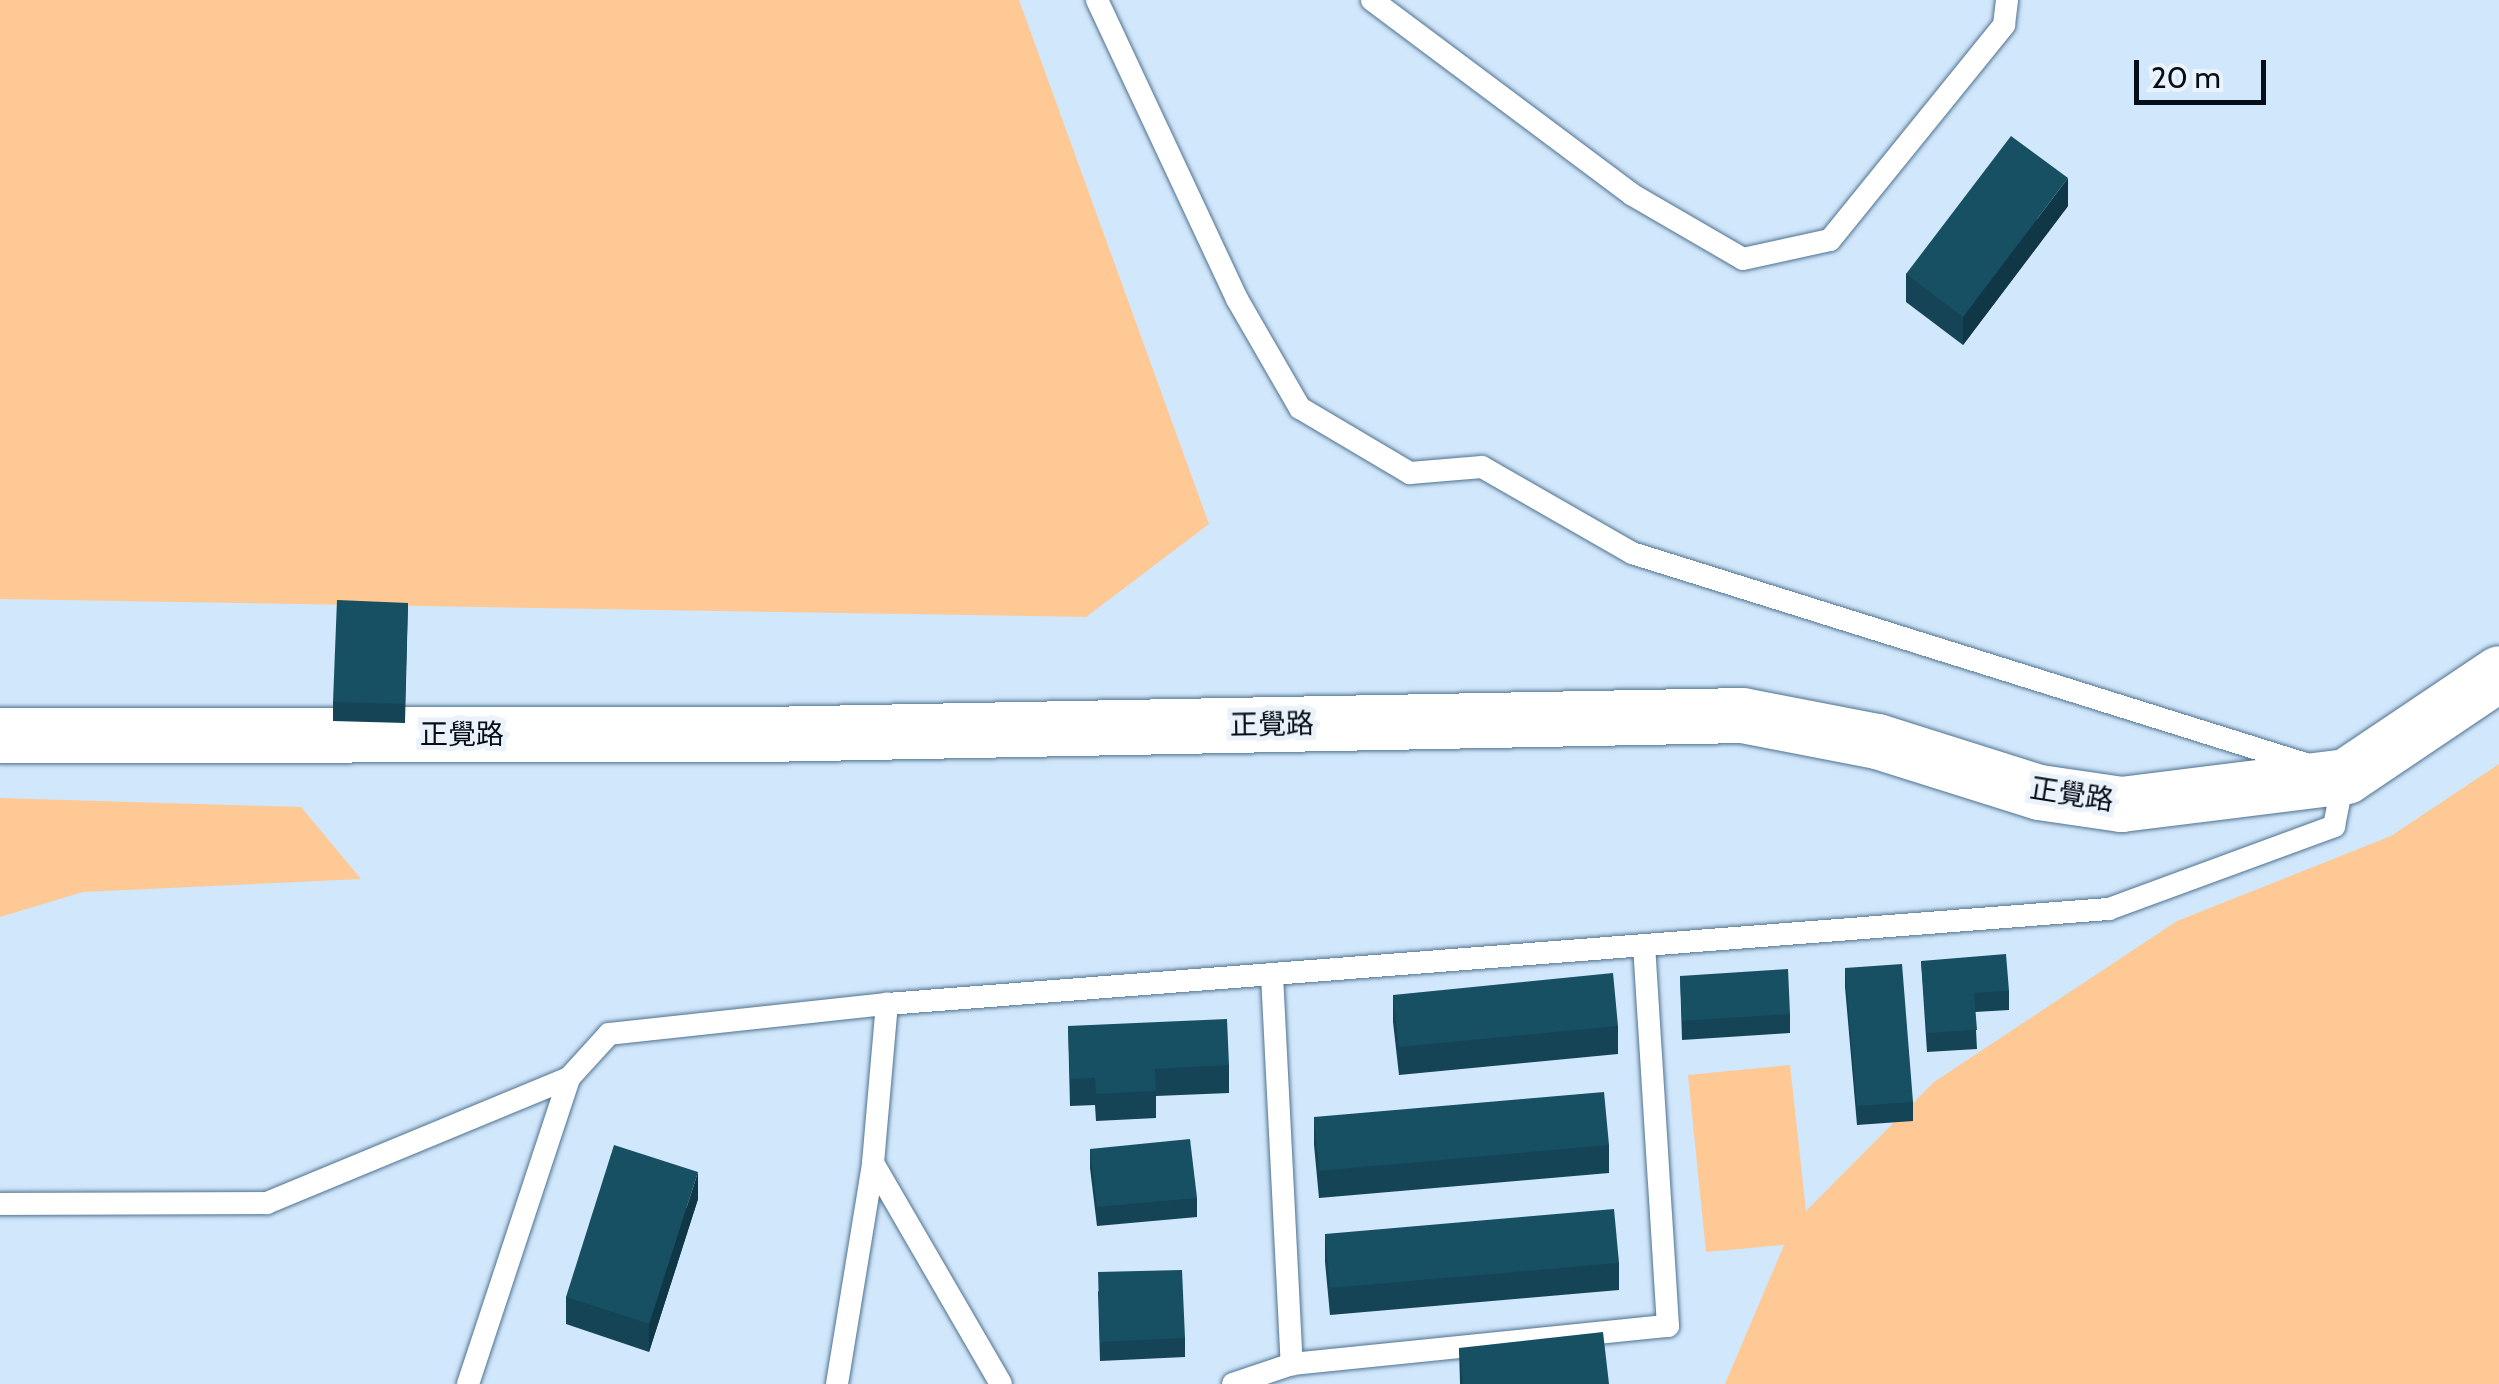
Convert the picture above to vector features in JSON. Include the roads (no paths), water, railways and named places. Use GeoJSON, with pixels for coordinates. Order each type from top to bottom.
{"type":"FeatureCollection","features":[{"type":"Feature","properties":{"kind":"street","name":"正覺路"},"geometry":{"type":"LineString","coordinates":[[0,735],[763,734],[1742,715],[1876,741],[2039,792],[2121,804],[2346,776],[2499,673]]}},
{"type":"Feature","properties":{"kind":"lane"},"geometry":{"type":"LineString","coordinates":[[468,1384],[569,1078],[609,1034],[887,1004],[2109,909],[2334,826],[2346,776],[1632,553],[1482,467],[1410,472],[1300,408],[1237,299],[1097,0]]}},
{"type":"Feature","properties":{"kind":"lane"},"geometry":{"type":"LineString","coordinates":[[1372,0],[1631,194],[1743,259],[1830,240],[2004,26],[2007,0]]}},
{"type":"Feature","properties":{"kind":"lane"},"geometry":{"type":"LineString","coordinates":[[1233,1384],[1292,1364],[1668,1326],[1644,946]]}},
{"type":"Feature","properties":{"kind":"lane"},"geometry":{"type":"LineString","coordinates":[[1272,975],[1292,1364]]}},
{"type":"Feature","properties":{"kind":"lane"},"geometry":{"type":"LineString","coordinates":[[836,1384],[873,1163],[887,1004]]}},
{"type":"Feature","properties":{"kind":"lane"},"geometry":{"type":"LineString","coordinates":[[0,1204],[267,1202],[569,1078]]}},
{"type":"Feature","properties":{"kind":"lane"},"geometry":{"type":"LineString","coordinates":[[873,1163],[1001,1384]]}}]}
